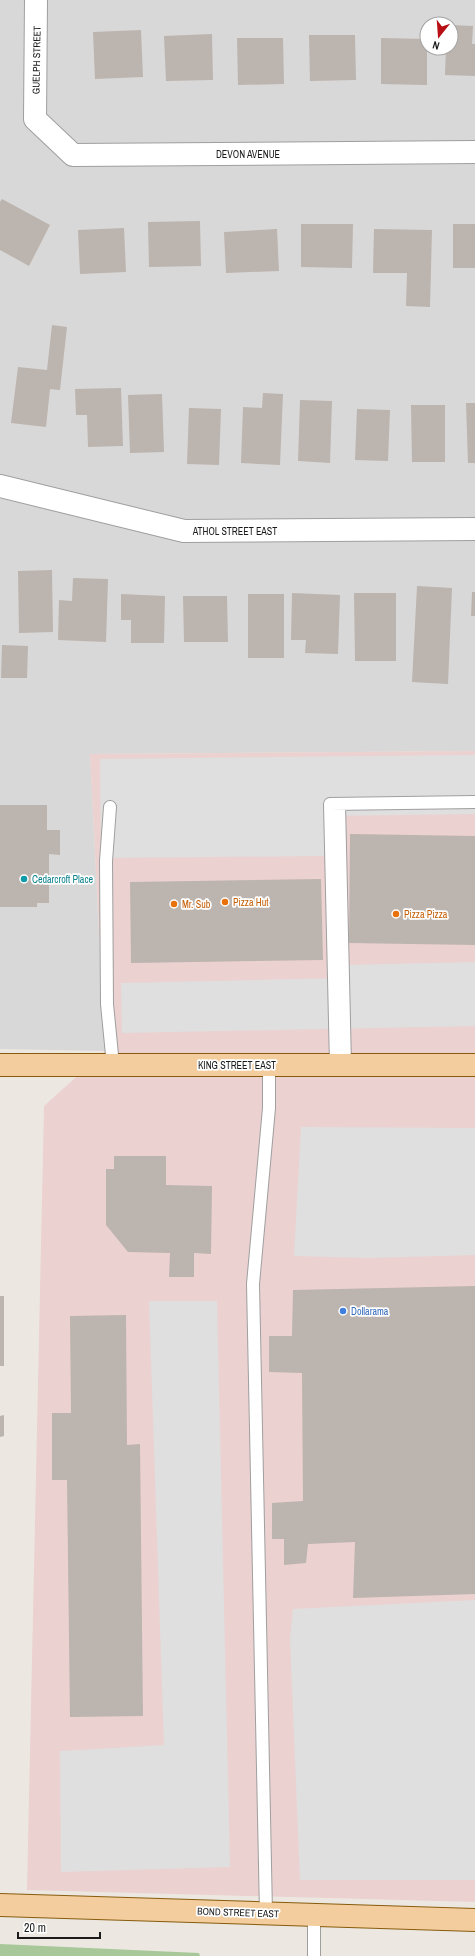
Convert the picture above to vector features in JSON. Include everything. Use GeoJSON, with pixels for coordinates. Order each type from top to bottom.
{"type":"FeatureCollection","features":[{"type":"Feature","properties":{"kind":"main road","name":"KING STREET EAST"},"geometry":{"type":"LineString","coordinates":[[0,1065],[475,1065]]}},
{"type":"Feature","properties":{"kind":"main road","name":"BOND STREET EAST"},"geometry":{"type":"LineString","coordinates":[[0,1904],[475,1920]]}},
{"type":"Feature","properties":{"kind":"street","name":"GUELPH STREET"},"geometry":{"type":"LineString","coordinates":[[35,119],[36,0]]}},
{"type":"Feature","properties":{"kind":"street","name":"DEVON AVENUE"},"geometry":{"type":"LineString","coordinates":[[35,119],[73,155],[475,152]]}},
{"type":"Feature","properties":{"kind":"street","name":"ATHOL STREET EAST"},"geometry":{"type":"LineString","coordinates":[[0,486],[184,531],[475,529]]}},
{"type":"Feature","properties":{"kind":"lane"},"geometry":{"type":"LineString","coordinates":[[340,1065],[339,804],[475,802]]}},
{"type":"Feature","properties":{"kind":"lane"},"geometry":{"type":"LineString","coordinates":[[110,807],[106,861],[107,1004],[113,1065]]}},
{"type":"Feature","properties":{"kind":"lane"},"geometry":{"type":"LineString","coordinates":[[266,1913],[253,1284],[270,1108],[269,1065]]}},
{"type":"Feature","properties":{"kind":"lane"},"geometry":{"type":"LineString","coordinates":[[314,1914],[314,1956]]}},
{"type":"Feature","properties":{"kind":"shaded area"},"geometry":{"type":"Polygon","coordinates":[[[0,0],[475,0],[475,751],[90,754],[105,1051],[0,1049],[0,0]]]}},
{"type":"Feature","properties":{"kind":"shaded area"},"geometry":{"type":"Polygon","coordinates":[[[475,751],[475,1902],[27,1890],[44,1106],[105,1051],[90,754],[475,751]]]}},
{"type":"Feature","properties":{"kind":"shaded area"},"geometry":{"type":"Polygon","coordinates":[[[475,755],[475,814],[324,816],[324,856],[101,858],[100,759],[475,755]]]}},
{"type":"Feature","properties":{"kind":"shaded area"},"geometry":{"type":"Polygon","coordinates":[[[475,962],[475,1026],[122,1033],[121,983],[344,978],[344,965],[475,962]]]}},
{"type":"Feature","properties":{"kind":"shaded area"},"geometry":{"type":"Polygon","coordinates":[[[301,1127],[475,1128],[475,1255],[369,1258],[294,1256],[301,1127]]]}},
{"type":"Feature","properties":{"kind":"shaded area"},"geometry":{"type":"Polygon","coordinates":[[[149,1301],[217,1301],[230,1867],[61,1872],[60,1751],[164,1745],[149,1301]]]}},
{"type":"Feature","properties":{"kind":"shaded area"},"geometry":{"type":"Polygon","coordinates":[[[475,1600],[475,1880],[300,1880],[290,1638],[293,1609],[475,1600]]]}},
{"type":"Feature","properties":{"kind":"green space"},"geometry":{"type":"Polygon","coordinates":[[[0,1944],[199,1953],[200,1956],[0,1956],[0,1944]]]}},
{"type":"Feature","properties":{"kind":"building"},"geometry":{"type":"Polygon","coordinates":[[[459,25],[473,26],[472,44],[475,44],[475,76],[445,75],[446,56],[459,56],[459,25]]]}},
{"type":"Feature","properties":{"kind":"building"},"geometry":{"type":"Polygon","coordinates":[[[141,30],[143,77],[95,79],[93,32],[141,30]]]}},
{"type":"Feature","properties":{"kind":"building"},"geometry":{"type":"Polygon","coordinates":[[[212,34],[213,80],[166,81],[164,36],[212,34]]]}},
{"type":"Feature","properties":{"kind":"building"},"geometry":{"type":"Polygon","coordinates":[[[309,35],[355,35],[356,80],[310,81],[309,35]]]}},
{"type":"Feature","properties":{"kind":"building"},"geometry":{"type":"Polygon","coordinates":[[[237,38],[283,38],[284,84],[238,85],[237,38]]]}},
{"type":"Feature","properties":{"kind":"building"},"geometry":{"type":"Polygon","coordinates":[[[381,38],[419,39],[419,56],[427,56],[427,85],[381,84],[381,38]]]}},
{"type":"Feature","properties":{"kind":"building"},"geometry":{"type":"Polygon","coordinates":[[[2,199],[50,225],[29,266],[0,250],[0,202],[2,199]]]}},
{"type":"Feature","properties":{"kind":"building"},"geometry":{"type":"Polygon","coordinates":[[[200,221],[201,266],[149,267],[148,222],[200,221]]]}},
{"type":"Feature","properties":{"kind":"building"},"geometry":{"type":"Polygon","coordinates":[[[301,224],[353,224],[352,268],[301,267],[301,224]]]}},
{"type":"Feature","properties":{"kind":"building"},"geometry":{"type":"Polygon","coordinates":[[[453,224],[475,224],[475,268],[453,268],[453,224]]]}},
{"type":"Feature","properties":{"kind":"building"},"geometry":{"type":"Polygon","coordinates":[[[124,228],[126,272],[80,274],[78,230],[124,228]]]}},
{"type":"Feature","properties":{"kind":"building"},"geometry":{"type":"Polygon","coordinates":[[[277,229],[279,271],[226,273],[224,232],[277,229]]]}},
{"type":"Feature","properties":{"kind":"building"},"geometry":{"type":"Polygon","coordinates":[[[374,229],[432,230],[430,307],[406,306],[407,273],[373,273],[374,229]]]}},
{"type":"Feature","properties":{"kind":"building"},"geometry":{"type":"Polygon","coordinates":[[[52,325],[67,327],[60,390],[50,389],[46,427],[11,423],[18,367],[47,370],[52,325]]]}},
{"type":"Feature","properties":{"kind":"building"},"geometry":{"type":"Polygon","coordinates":[[[121,388],[123,446],[88,447],[87,415],[76,415],[75,389],[121,388]]]}},
{"type":"Feature","properties":{"kind":"building"},"geometry":{"type":"Polygon","coordinates":[[[263,393],[283,394],[280,465],[241,463],[243,407],[262,408],[263,393]]]}},
{"type":"Feature","properties":{"kind":"building"},"geometry":{"type":"Polygon","coordinates":[[[162,394],[164,452],[130,453],[128,395],[162,394]]]}},
{"type":"Feature","properties":{"kind":"building"},"geometry":{"type":"Polygon","coordinates":[[[300,400],[332,401],[330,463],[298,461],[300,400]]]}},
{"type":"Feature","properties":{"kind":"building"},"geometry":{"type":"Polygon","coordinates":[[[466,403],[475,403],[475,463],[468,463],[466,403]]]}},
{"type":"Feature","properties":{"kind":"building"},"geometry":{"type":"Polygon","coordinates":[[[411,405],[445,405],[445,462],[412,462],[411,405]]]}},
{"type":"Feature","properties":{"kind":"building"},"geometry":{"type":"Polygon","coordinates":[[[189,408],[221,409],[219,465],[187,464],[189,408]]]}},
{"type":"Feature","properties":{"kind":"building"},"geometry":{"type":"Polygon","coordinates":[[[357,409],[390,410],[388,461],[355,460],[357,409]]]}},
{"type":"Feature","properties":{"kind":"building"},"geometry":{"type":"Polygon","coordinates":[[[52,570],[53,632],[19,633],[18,571],[52,570]]]}},
{"type":"Feature","properties":{"kind":"building"},"geometry":{"type":"Polygon","coordinates":[[[73,578],[108,579],[106,642],[58,640],[59,600],[72,601],[73,578]]]}},
{"type":"Feature","properties":{"kind":"building"},"geometry":{"type":"Polygon","coordinates":[[[417,586],[452,588],[448,684],[412,682],[417,586]]]}},
{"type":"Feature","properties":{"kind":"building"},"geometry":{"type":"Polygon","coordinates":[[[472,592],[475,592],[475,616],[471,616],[472,592]]]}},
{"type":"Feature","properties":{"kind":"building"},"geometry":{"type":"Polygon","coordinates":[[[292,593],[340,595],[338,654],[305,653],[306,640],[291,640],[292,593]]]}},
{"type":"Feature","properties":{"kind":"building"},"geometry":{"type":"Polygon","coordinates":[[[354,593],[396,593],[396,661],[355,661],[354,593]]]}},
{"type":"Feature","properties":{"kind":"building"},"geometry":{"type":"Polygon","coordinates":[[[121,594],[165,596],[164,643],[131,643],[131,620],[121,620],[121,594]]]}},
{"type":"Feature","properties":{"kind":"building"},"geometry":{"type":"Polygon","coordinates":[[[248,594],[284,594],[284,658],[248,658],[248,594]]]}},
{"type":"Feature","properties":{"kind":"building"},"geometry":{"type":"Polygon","coordinates":[[[183,596],[227,596],[228,642],[184,642],[183,596]]]}},
{"type":"Feature","properties":{"kind":"building"},"geometry":{"type":"Polygon","coordinates":[[[2,645],[28,646],[27,678],[1,678],[2,645]]]}},
{"type":"Feature","properties":{"kind":"building","name":"Cedarcroft Place"},"geometry":{"type":"Polygon","coordinates":[[[0,805],[47,805],[47,830],[60,830],[60,855],[49,854],[49,903],[37,903],[37,907],[0,907],[0,805]]]}},
{"type":"Feature","properties":{"kind":"building"},"geometry":{"type":"Polygon","coordinates":[[[350,834],[475,836],[475,945],[349,943],[350,834]]]}},
{"type":"Feature","properties":{"kind":"building"},"geometry":{"type":"Polygon","coordinates":[[[321,879],[323,960],[131,963],[130,882],[321,879]]]}},
{"type":"Feature","properties":{"kind":"building"},"geometry":{"type":"Polygon","coordinates":[[[114,1156],[166,1156],[166,1185],[212,1186],[211,1254],[194,1253],[194,1277],[169,1277],[170,1253],[128,1252],[106,1225],[106,1169],[114,1169],[114,1156]]]}},
{"type":"Feature","properties":{"kind":"building"},"geometry":{"type":"Polygon","coordinates":[[[475,1286],[475,1594],[353,1598],[355,1542],[308,1544],[306,1563],[284,1565],[284,1539],[272,1539],[272,1503],[303,1501],[302,1373],[269,1372],[269,1336],[292,1336],[293,1290],[475,1286]]]}},
{"type":"Feature","properties":{"kind":"building"},"geometry":{"type":"Polygon","coordinates":[[[0,1296],[4,1296],[4,1366],[0,1366],[0,1296]]]}},
{"type":"Feature","properties":{"kind":"building"},"geometry":{"type":"Polygon","coordinates":[[[126,1315],[127,1445],[140,1444],[143,1716],[70,1717],[67,1480],[52,1480],[52,1413],[71,1413],[70,1316],[126,1315]]]}},
{"type":"Feature","properties":{"kind":"building"},"geometry":{"type":"Polygon","coordinates":[[[4,1415],[4,1436],[0,1437],[0,1416],[4,1415]]]}},
{"type":"Feature","properties":{"kind":"place","name":"Cedarcroft Place"},"geometry":{"type":"Point","coordinates":[24,879]}},
{"type":"Feature","properties":{"kind":"place","name":"Pizza Hut"},"geometry":{"type":"Point","coordinates":[225,902]}},
{"type":"Feature","properties":{"kind":"place","name":"Mr. Sub"},"geometry":{"type":"Point","coordinates":[174,904]}},
{"type":"Feature","properties":{"kind":"place","name":"Pizza Pizza"},"geometry":{"type":"Point","coordinates":[396,914]}},
{"type":"Feature","properties":{"kind":"place","name":"Dollarama"},"geometry":{"type":"Point","coordinates":[343,1311]}}]}
